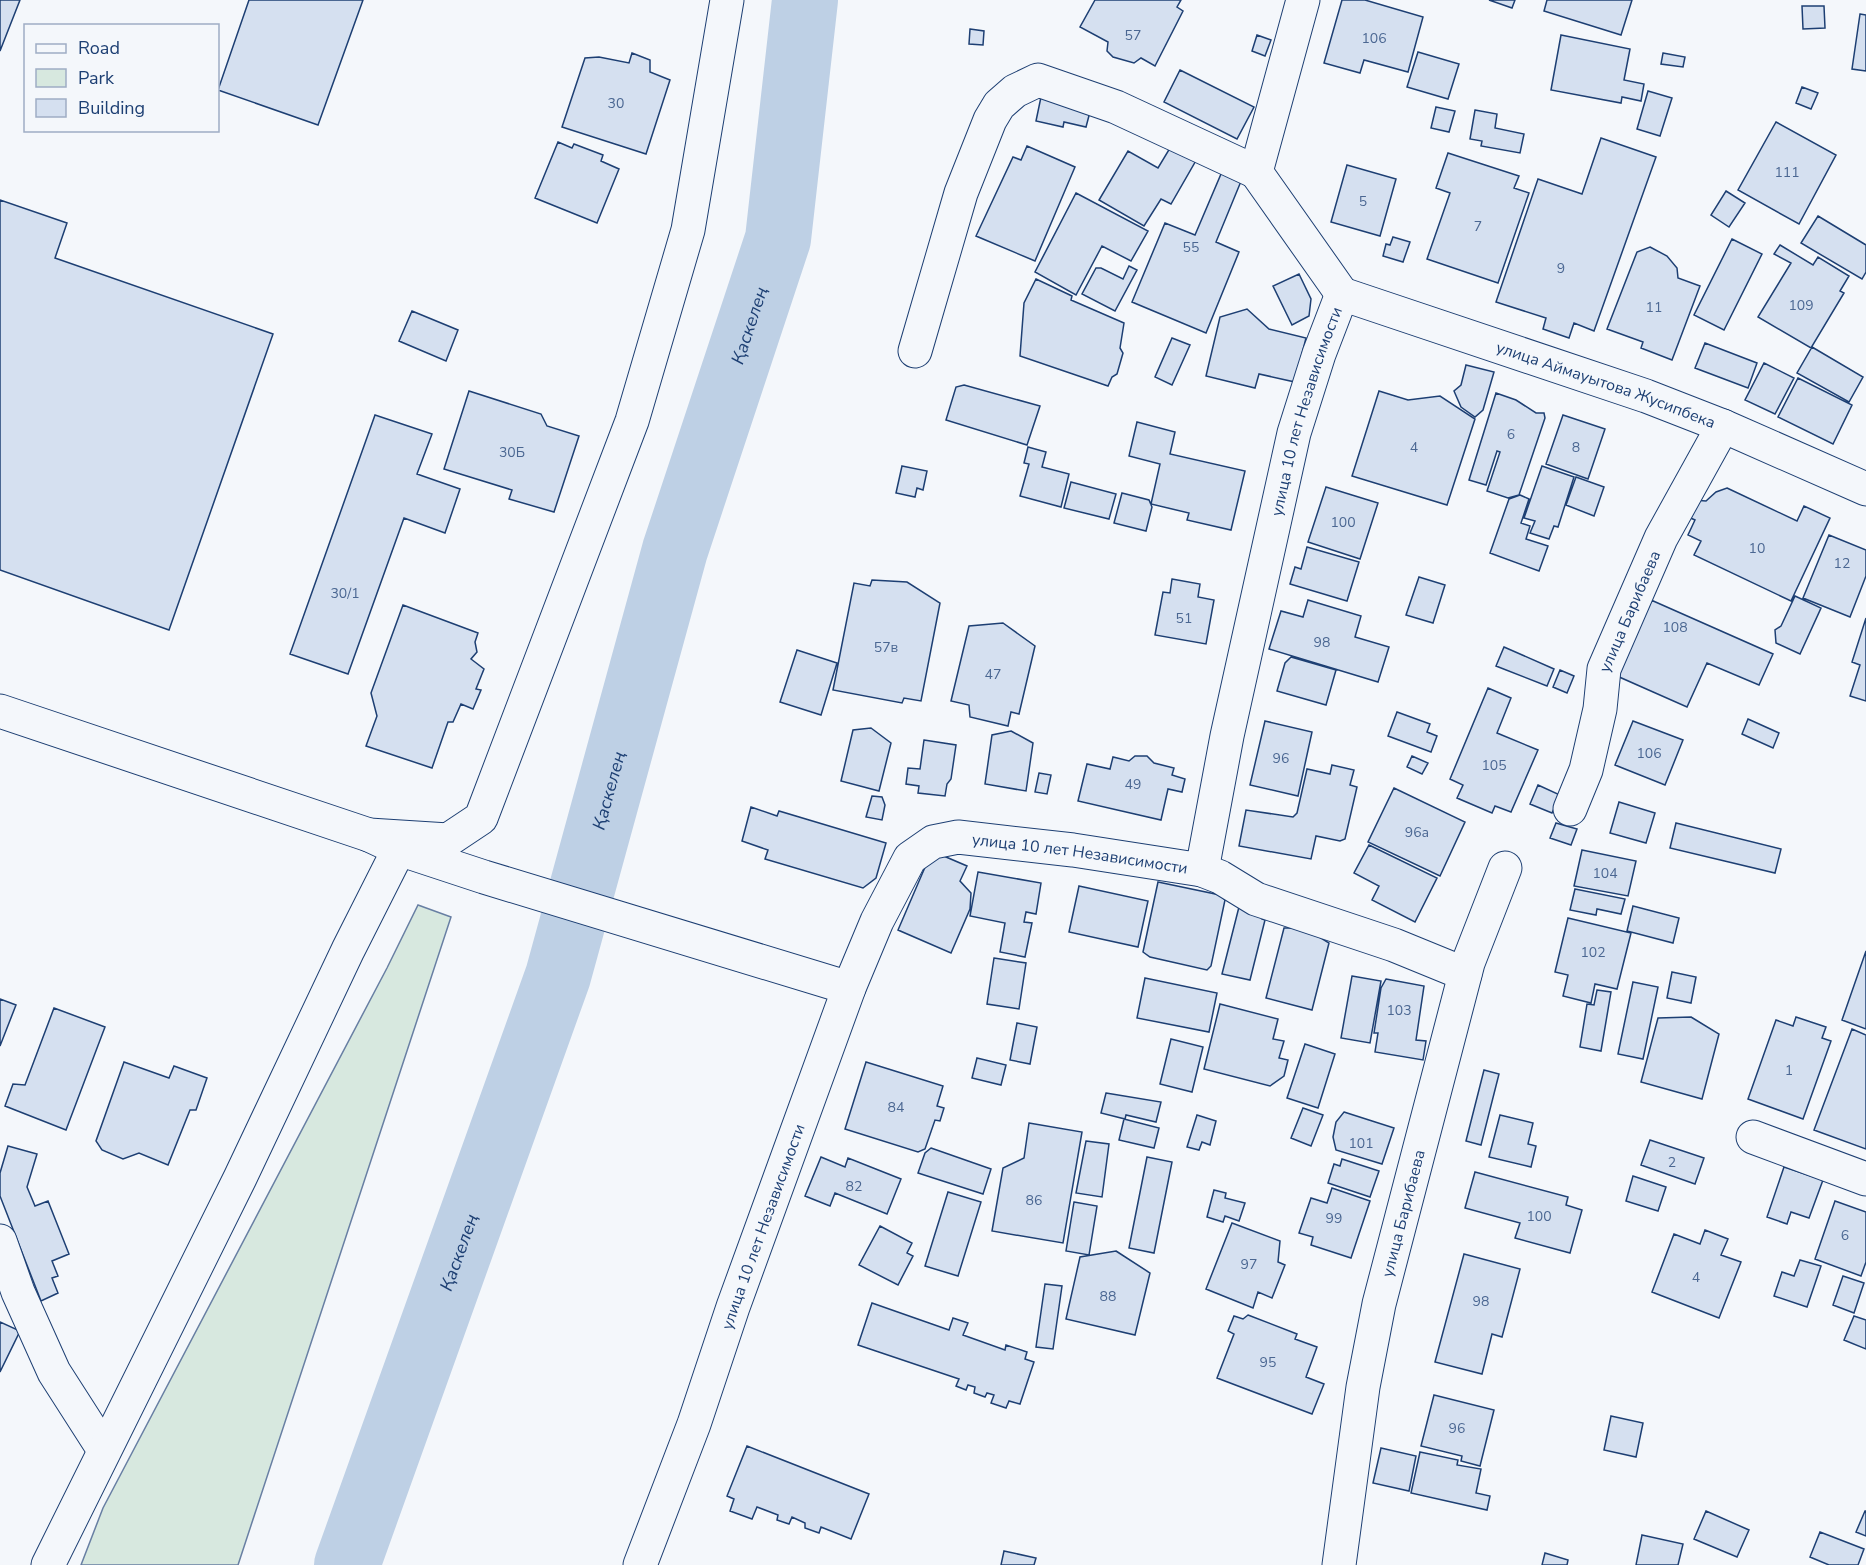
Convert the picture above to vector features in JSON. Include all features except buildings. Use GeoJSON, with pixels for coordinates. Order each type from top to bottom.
{"type":"FeatureCollection","features":[{"type":"Feature","properties":{"kind":"street"},"geometry":{"type":"LineString","coordinates":[[369,835],[448,840],[481,818],[632,422],[688,230],[727,0]]}},
{"type":"Feature","properties":{"kind":"street"},"geometry":{"type":"LineString","coordinates":[[915,351],[961,193],[990,120],[999,105],[1015,91],[1038,80],[1116,107],[1256,172],[1303,0]]}},
{"type":"Feature","properties":{"kind":"street","name":"улица 10 лет Независимости"},"geometry":{"type":"LineString","coordinates":[[640,1565],[694,1424],[733,1307],[849,988],[877,921],[910,858],[933,842],[958,837],[1019,843],[1202,870],[1227,736],[1294,433],[1319,354],[1342,294],[1256,172]]}},
{"type":"Feature","properties":{"kind":"street","name":"улица Аймауытова Жусипбека"},"geometry":{"type":"LineString","coordinates":[[1342,294],[1646,396],[1723,426],[1866,489]]}},
{"type":"Feature","properties":{"kind":"street","name":"улица Барибаева"},"geometry":{"type":"LineString","coordinates":[[1570,809],[1586,770],[1599,709],[1604,669],[1661,538],[1723,426]]}},
{"type":"Feature","properties":{"kind":"street"},"geometry":{"type":"LineString","coordinates":[[0,711],[369,835],[399,849],[849,988]]}},
{"type":"Feature","properties":{"kind":"street"},"geometry":{"type":"LineString","coordinates":[[48,1565],[240,1178],[348,950],[399,849]]}},
{"type":"Feature","properties":{"kind":"street","name":"улица Барибаева"},"geometry":{"type":"LineString","coordinates":[[1339,1565],[1363,1387],[1379,1304],[1465,974],[1505,868]]}},
{"type":"Feature","properties":{"kind":"street"},"geometry":{"type":"LineString","coordinates":[[1202,870],[1220,877],[1256,898],[1394,945],[1465,974]]}},
{"type":"Feature","properties":{"kind":"street"},"geometry":{"type":"LineString","coordinates":[[1754,1137],[1866,1179]]}},
{"type":"Feature","properties":{"kind":"street"},"geometry":{"type":"LineString","coordinates":[[0,1241],[18,1292],[54,1372],[104,1450]]}},
{"type":"Feature","properties":{"kind":"green space"},"geometry":{"type":"Polygon","coordinates":[[[418,905],[451,917],[238,1565],[81,1565],[103,1508],[418,905]]]}},
{"type":"Feature","properties":{"kind":"waterway","name":"Қаскелең"},"geometry":{"type":"LineString","coordinates":[[347,1565],[558,976],[675,550],[778,239],[805,0]]}}]}
